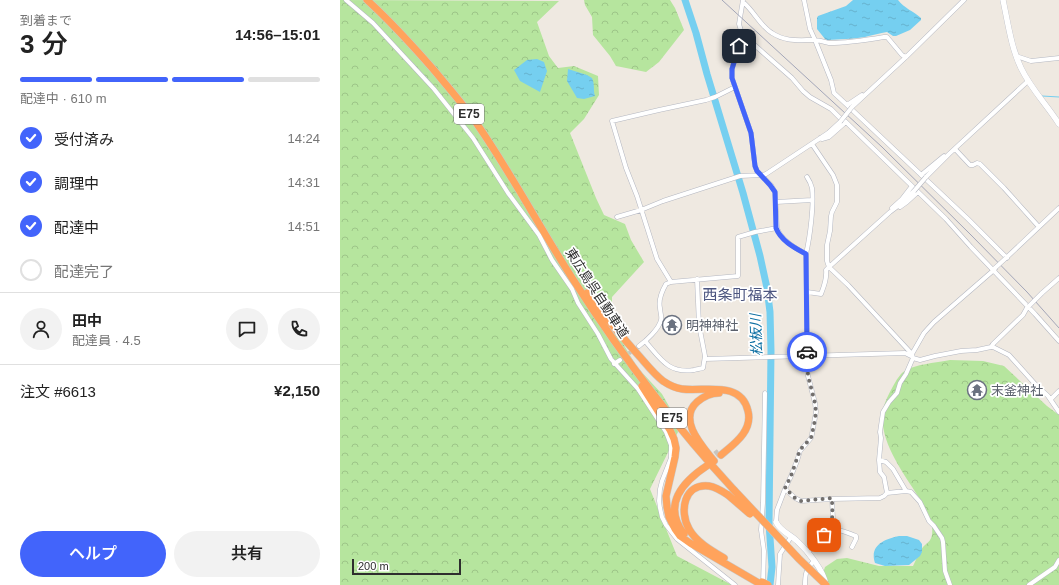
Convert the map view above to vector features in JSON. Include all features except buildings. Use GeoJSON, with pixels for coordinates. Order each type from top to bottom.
{"type":"FeatureCollection","features":[{"type":"Feature","properties":{"kind":"highway","name":"東広島呉自動車道"},"geometry":{"type":"LineString","coordinates":[[367,0],[401,33],[451,90],[476,123],[513,180],[576,284],[634,370],[670,416],[732,491],[826,585]]}},
{"type":"Feature","properties":{"kind":"highway"},"geometry":{"type":"LineString","coordinates":[[550,243],[600,310],[632,348],[662,380],[672,386],[683,389],[728,390],[737,394],[747,405],[749,419],[743,434],[737,441],[720,454],[740,433],[744,424],[745,416],[742,405],[734,398],[721,393],[703,397],[695,403],[690,417],[690,424],[699,442],[732,491],[799,559]]}},
{"type":"Feature","properties":{"kind":"highway"},"geometry":{"type":"LineString","coordinates":[[615,342],[631,370],[670,430],[674,439],[676,448],[675,457],[666,496],[669,517],[675,529],[680,536],[690,544],[764,584]]}},
{"type":"Feature","properties":{"kind":"highway"},"geometry":{"type":"LineString","coordinates":[[675,529],[672,520],[671,508],[673,498],[686,478],[706,463],[686,482],[680,490],[675,506],[675,514],[678,525],[685,535],[710,552],[717,554]]}},
{"type":"Feature","properties":{"kind":"highway"},"geometry":{"type":"LineString","coordinates":[[732,491],[708,486],[695,488],[686,498],[683,513],[685,521],[695,536],[717,554],[764,584]]}},
{"type":"Feature","properties":{"kind":"street"},"geometry":{"type":"LineString","coordinates":[[346,0],[373,23],[434,89],[473,138],[508,193],[539,235],[552,260],[572,289],[578,303],[598,334],[614,364],[632,381],[638,389],[664,427],[669,438],[671,445],[671,458],[662,480],[659,501],[662,517],[666,525],[677,540],[735,585]]}},
{"type":"Feature","properties":{"kind":"street"},"geometry":{"type":"LineString","coordinates":[[804,0],[810,29],[816,40],[831,80],[834,93],[968,219],[1007,258]]}},
{"type":"Feature","properties":{"kind":"street"},"geometry":{"type":"LineString","coordinates":[[762,176],[812,144],[840,122],[852,107],[964,0]]}},
{"type":"Feature","properties":{"kind":"street"},"geometry":{"type":"LineString","coordinates":[[1003,0],[1014,51],[1021,69],[1059,124]]}},
{"type":"Feature","properties":{"kind":"street"},"geometry":{"type":"LineString","coordinates":[[743,1],[766,29],[783,38],[796,41],[816,40],[828,43],[852,42],[887,37],[902,55],[906,57]]}},
{"type":"Feature","properties":{"kind":"street"},"geometry":{"type":"LineString","coordinates":[[743,1],[739,24],[742,34],[792,78],[810,97],[830,109],[846,122],[946,219],[971,248],[994,269],[1059,341]]}},
{"type":"Feature","properties":{"kind":"street"},"geometry":{"type":"LineString","coordinates":[[742,34],[732,69],[732,78],[751,133],[756,173]]}},
{"type":"Feature","properties":{"kind":"street"},"geometry":{"type":"LineString","coordinates":[[1016,56],[1031,61],[1059,58]]}},
{"type":"Feature","properties":{"kind":"street"},"geometry":{"type":"LineString","coordinates":[[807,292],[821,294],[827,279],[826,270],[890,212],[916,191],[926,177],[949,154],[1028,81]]}},
{"type":"Feature","properties":{"kind":"street"},"geometry":{"type":"LineString","coordinates":[[671,282],[658,259],[626,168],[612,121],[706,100],[735,87]]}},
{"type":"Feature","properties":{"kind":"street"},"geometry":{"type":"LineString","coordinates":[[847,105],[871,89]]}},
{"type":"Feature","properties":{"kind":"street"},"geometry":{"type":"LineString","coordinates":[[819,138],[822,140],[828,137],[846,122]]}},
{"type":"Feature","properties":{"kind":"street"},"geometry":{"type":"LineString","coordinates":[[812,144],[833,175],[837,185],[838,202],[832,212],[827,245],[827,261],[830,267],[913,356],[920,360],[961,351],[992,347],[1009,355],[1030,380],[1051,400],[1059,412]]}},
{"type":"Feature","properties":{"kind":"street"},"geometry":{"type":"LineString","coordinates":[[955,149],[970,165],[977,163],[980,164],[1039,227]]}},
{"type":"Feature","properties":{"kind":"street"},"geometry":{"type":"LineString","coordinates":[[921,175],[947,153],[949,154]]}},
{"type":"Feature","properties":{"kind":"street"},"geometry":{"type":"LineString","coordinates":[[617,217],[740,176],[756,173],[762,176],[775,192],[776,228],[778,232],[792,247],[806,254]]}},
{"type":"Feature","properties":{"kind":"street"},"geometry":{"type":"LineString","coordinates":[[807,177],[811,183],[812,200],[806,254],[806,357],[808,376],[816,412],[811,438],[800,450],[785,488],[776,522],[783,532],[796,540],[808,552],[818,566],[825,579],[826,585]]}},
{"type":"Feature","properties":{"kind":"street"},"geometry":{"type":"LineString","coordinates":[[890,212],[889,210],[902,199],[912,186]]}},
{"type":"Feature","properties":{"kind":"street"},"geometry":{"type":"LineString","coordinates":[[776,202],[812,200]]}},
{"type":"Feature","properties":{"kind":"street"},"geometry":{"type":"LineString","coordinates":[[888,493],[884,477],[880,472],[879,460],[881,438],[880,432],[883,412],[897,393],[900,383],[906,374],[924,333],[934,322],[1007,258],[1059,208]]}},
{"type":"Feature","properties":{"kind":"street"},"geometry":{"type":"LineString","coordinates":[[639,346],[645,341],[661,320],[659,306],[663,289],[666,284],[697,279],[738,276],[738,237],[776,228]]}},
{"type":"Feature","properties":{"kind":"street"},"geometry":{"type":"LineString","coordinates":[[992,347],[993,344],[1023,315],[1028,306],[1059,278]]}},
{"type":"Feature","properties":{"kind":"street"},"geometry":{"type":"LineString","coordinates":[[645,341],[671,368],[688,371],[703,368],[705,359],[699,325],[697,279]]}},
{"type":"Feature","properties":{"kind":"street"},"geometry":{"type":"LineString","coordinates":[[705,359],[905,354],[913,356]]}},
{"type":"Feature","properties":{"kind":"street"},"geometry":{"type":"LineString","coordinates":[[614,364],[620,360]]}},
{"type":"Feature","properties":{"kind":"street"},"geometry":{"type":"LineString","coordinates":[[1051,400],[1059,391]]}},
{"type":"Feature","properties":{"kind":"street"},"geometry":{"type":"LineString","coordinates":[[764,584],[764,551],[761,530],[763,503],[765,393]]}},
{"type":"Feature","properties":{"kind":"street"},"geometry":{"type":"LineString","coordinates":[[879,460],[886,462],[893,469],[906,491]]}},
{"type":"Feature","properties":{"kind":"street"},"geometry":{"type":"LineString","coordinates":[[785,488],[795,498],[801,501],[832,498],[880,498],[888,493],[906,491],[911,492],[920,502],[929,521],[944,542],[945,571],[950,585]]}},
{"type":"Feature","properties":{"kind":"street"},"geometry":{"type":"LineString","coordinates":[[808,552],[828,531],[833,520],[832,498]]}},
{"type":"Feature","properties":{"kind":"street"},"geometry":{"type":"LineString","coordinates":[[828,531],[835,529],[856,536],[852,547]]}},
{"type":"Feature","properties":{"kind":"street"},"geometry":{"type":"LineString","coordinates":[[778,585],[780,554],[791,537]]}},
{"type":"Feature","properties":{"kind":"street"},"geometry":{"type":"LineString","coordinates":[[1028,585],[1055,567],[1059,560]]}},
{"type":"Feature","properties":{"kind":"street"},"geometry":{"type":"LineString","coordinates":[[808,585],[805,583],[807,568],[814,561]]}},
{"type":"Feature","properties":{"kind":"green space"},"geometry":{"type":"Polygon","coordinates":[[[340,0],[559,1],[537,22],[549,56],[558,68],[574,66],[598,76],[599,95],[584,119],[570,133],[604,215],[625,224],[631,240],[644,262],[612,297],[612,312],[616,329],[637,367],[662,394],[670,408],[678,432],[650,489],[677,556],[732,585],[340,585],[340,0]]]}},
{"type":"Feature","properties":{"kind":"green space"},"geometry":{"type":"Polygon","coordinates":[[[584,0],[670,0],[684,30],[659,62],[646,72],[616,66],[593,35],[592,17],[585,5],[584,0]]]}},
{"type":"Feature","properties":{"kind":"green space"},"geometry":{"type":"Polygon","coordinates":[[[950,360],[983,361],[1004,366],[1047,406],[1059,415],[1059,585],[822,585],[825,567],[837,559],[847,558],[879,566],[913,566],[923,547],[931,539],[932,525],[928,514],[897,462],[885,436],[883,411],[887,398],[901,374],[911,368],[924,364],[950,360]]]}},
{"type":"Feature","properties":{"kind":"water"},"geometry":{"type":"Polygon","coordinates":[[[853,0],[898,0],[921,18],[921,20],[910,30],[896,36],[893,36],[887,32],[860,38],[825,39],[817,29],[818,16],[846,6],[853,0]]]}},
{"type":"Feature","properties":{"kind":"water"},"geometry":{"type":"Polygon","coordinates":[[[537,59],[544,62],[547,71],[540,92],[520,81],[514,70],[527,60],[537,59]]]}},
{"type":"Feature","properties":{"kind":"water"},"geometry":{"type":"Polygon","coordinates":[[[568,69],[592,78],[595,96],[584,99],[577,98],[567,81],[568,69]]]}},
{"type":"Feature","properties":{"kind":"water"},"geometry":{"type":"Polygon","coordinates":[[[899,536],[907,536],[919,540],[922,544],[922,552],[920,556],[909,565],[885,566],[875,563],[874,552],[876,547],[888,539],[899,536]]]}},
{"type":"Feature","properties":{"kind":"waterway","name":"松板川"},"geometry":{"type":"LineString","coordinates":[[685,0],[743,193],[767,288],[770,312],[771,351],[769,523],[772,567],[770,585]]}},
{"type":"Feature","properties":{"kind":"waterway"},"geometry":{"type":"LineString","coordinates":[[1042,96],[1059,97]]}},
{"type":"Feature","properties":{"kind":"tunnel"},"geometry":{"type":"LineString","coordinates":[[624,357],[639,346]]}},
{"type":"Feature","properties":{"kind":"tunnel"},"geometry":{"type":"LineString","coordinates":[[707,461],[719,452]]}},
{"type":"Feature","properties":{"kind":"railway"},"geometry":{"type":"LineString","coordinates":[[722,0],[882,147],[1027,292],[1059,328]]}},
{"type":"Feature","properties":{"kind":"way so far"},"geometry":{"type":"LineString","coordinates":[[807,352],[809,384],[815,403],[816,412],[814,425],[811,438],[800,450],[797,461],[785,488],[795,498],[801,501],[832,498],[833,520],[828,531],[824,535]]}},
{"type":"Feature","properties":{"kind":"place","name":"明神神社"},"geometry":{"type":"Point","coordinates":[672,325]}},
{"type":"Feature","properties":{"kind":"place","name":"末釜神社"},"geometry":{"type":"Point","coordinates":[977,390]}},
{"type":"Feature","properties":{"kind":"district","name":"西条町福本"},"geometry":{"type":"Point","coordinates":[740,294]}},
{"type":"Feature","properties":{"kind":"route"},"geometry":{"type":"LineString","coordinates":[[739,46],[732,69],[732,78],[751,133],[755,166],[757,171],[775,192],[776,228],[778,232],[792,247],[806,254],[807,352]]}}]}
